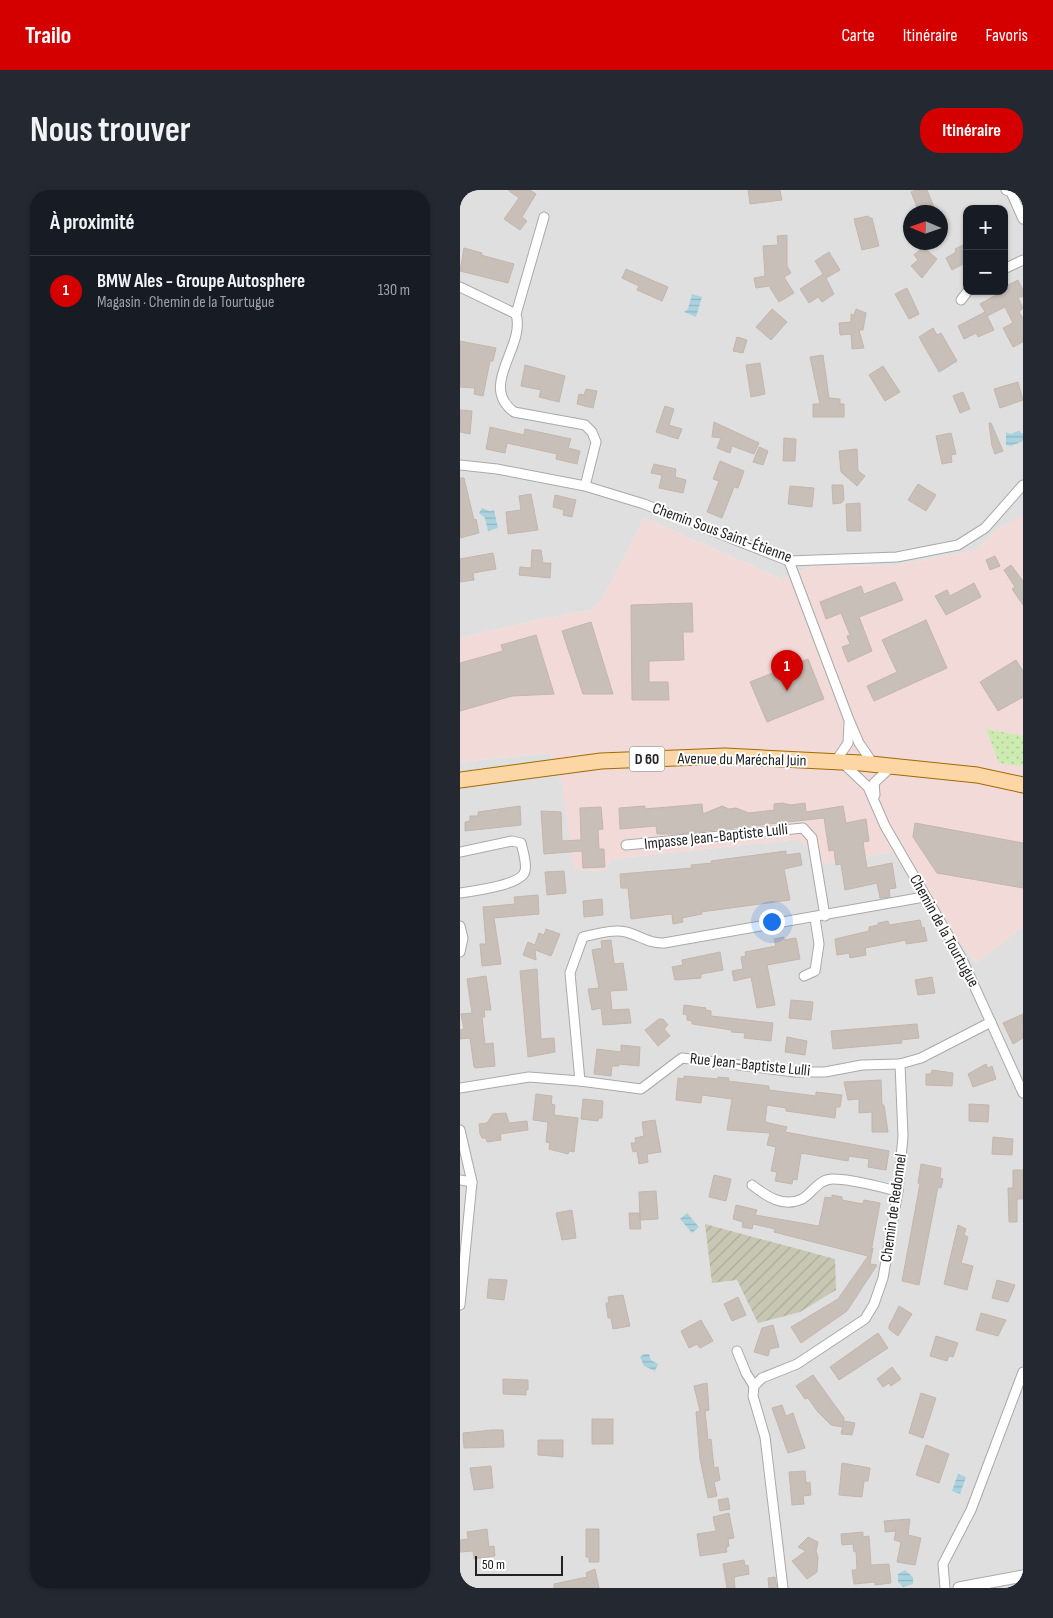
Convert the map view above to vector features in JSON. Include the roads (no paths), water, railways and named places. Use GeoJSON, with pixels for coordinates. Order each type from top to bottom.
{"type":"FeatureCollection","features":[{"type":"Feature","properties":{"kind":"main road","name":"Avenue du Maréchal Juin"},"geometry":{"type":"LineString","coordinates":[[460,780],[601,761],[725,756],[890,766],[977,775],[1023,785]]}},
{"type":"Feature","properties":{"kind":"street"},"geometry":{"type":"LineString","coordinates":[[1006,190],[1011,192],[1023,219]]}},
{"type":"Feature","properties":{"kind":"street"},"geometry":{"type":"LineString","coordinates":[[544,217],[516,314],[517,329],[501,382],[500,395],[504,405],[514,412],[585,425],[592,432],[596,442],[585,486]]}},
{"type":"Feature","properties":{"kind":"street"},"geometry":{"type":"LineString","coordinates":[[1008,267],[1023,260]]}},
{"type":"Feature","properties":{"kind":"street"},"geometry":{"type":"LineString","coordinates":[[460,288],[516,314]]}},
{"type":"Feature","properties":{"kind":"street"},"geometry":{"type":"LineString","coordinates":[[961,300],[965,295]]}},
{"type":"Feature","properties":{"kind":"street","name":"Chemin Sous Saint-Étienne"},"geometry":{"type":"LineString","coordinates":[[460,465],[498,469],[585,486],[644,504],[789,560],[897,557],[958,545],[985,528],[1023,486]]}},
{"type":"Feature","properties":{"kind":"street"},"geometry":{"type":"LineString","coordinates":[[789,560],[849,720],[859,743],[874,765]]}},
{"type":"Feature","properties":{"kind":"street"},"geometry":{"type":"LineString","coordinates":[[839,762],[848,743],[849,720]]}},
{"type":"Feature","properties":{"kind":"street","name":"Chemin de la Tourtugue"},"geometry":{"type":"LineString","coordinates":[[839,762],[868,786],[885,826],[924,897],[962,959],[1023,1093]]}},
{"type":"Feature","properties":{"kind":"street","name":"Chemin de la Tourtugue"},"geometry":{"type":"LineString","coordinates":[[885,826],[876,800],[874,783],[890,766]]}},
{"type":"Feature","properties":{"kind":"street","name":"Impasse Jean-Baptiste Lulli"},"geometry":{"type":"LineString","coordinates":[[626,845],[803,828],[812,838],[825,916]]}},
{"type":"Feature","properties":{"kind":"street"},"geometry":{"type":"LineString","coordinates":[[460,852],[512,841],[521,844],[525,871],[521,878],[510,882],[460,893]]}},
{"type":"Feature","properties":{"kind":"street"},"geometry":{"type":"LineString","coordinates":[[580,1081],[570,973],[583,937],[617,931],[628,933],[654,944],[664,943],[815,918],[924,897]]}},
{"type":"Feature","properties":{"kind":"street"},"geometry":{"type":"LineString","coordinates":[[804,976],[815,971],[819,944],[815,918]]}},
{"type":"Feature","properties":{"kind":"street"},"geometry":{"type":"LineString","coordinates":[[460,926],[463,938],[460,950]]}},
{"type":"Feature","properties":{"kind":"street"},"geometry":{"type":"LineString","coordinates":[[900,1064],[921,1058],[991,1022]]}},
{"type":"Feature","properties":{"kind":"street","name":"Rue Jean-Baptiste Lulli"},"geometry":{"type":"LineString","coordinates":[[460,1088],[530,1077],[580,1081],[642,1090],[682,1058],[794,1072],[825,1072],[862,1065],[900,1064]]}},
{"type":"Feature","properties":{"kind":"street","name":"Chemin de Redonnel"},"geometry":{"type":"LineString","coordinates":[[754,1386],[762,1378],[797,1364],[865,1319],[874,1304],[883,1278],[898,1191],[903,1136],[900,1064]]}},
{"type":"Feature","properties":{"kind":"street"},"geometry":{"type":"LineString","coordinates":[[460,1130],[472,1182],[460,1305]]}},
{"type":"Feature","properties":{"kind":"street"},"geometry":{"type":"LineString","coordinates":[[752,1186],[770,1199],[782,1201],[802,1199],[816,1185],[832,1178],[898,1191]]}},
{"type":"Feature","properties":{"kind":"street"},"geometry":{"type":"LineString","coordinates":[[460,1180],[472,1182]]}},
{"type":"Feature","properties":{"kind":"street"},"geometry":{"type":"LineString","coordinates":[[737,1352],[754,1386],[753,1396],[765,1437],[783,1588]]}},
{"type":"Feature","properties":{"kind":"street"},"geometry":{"type":"LineString","coordinates":[[945,1588],[943,1564],[971,1510],[1023,1372]]}},
{"type":"Feature","properties":{"kind":"street"},"geometry":{"type":"LineString","coordinates":[[959,1588],[1023,1576]]}},
{"type":"Feature","properties":{"kind":"water"},"geometry":{"type":"Polygon","coordinates":[[[692,294],[702,297],[696,317],[684,312],[688,309],[692,294]]]}},
{"type":"Feature","properties":{"kind":"water"},"geometry":{"type":"Polygon","coordinates":[[[1019,431],[1023,434],[1023,441],[1011,446],[1006,445],[1006,432],[1010,434],[1019,431]]]}},
{"type":"Feature","properties":{"kind":"water"},"geometry":{"type":"Polygon","coordinates":[[[482,508],[490,511],[494,510],[498,528],[488,531],[485,518],[479,513],[482,508]]]}},
{"type":"Feature","properties":{"kind":"water"},"geometry":{"type":"Polygon","coordinates":[[[687,1213],[699,1227],[692,1233],[680,1219],[687,1213]]]}},
{"type":"Feature","properties":{"kind":"water"},"geometry":{"type":"Polygon","coordinates":[[[644,1354],[649,1354],[651,1360],[658,1364],[655,1371],[644,1366],[640,1357],[644,1354]]]}},
{"type":"Feature","properties":{"kind":"water"},"geometry":{"type":"Polygon","coordinates":[[[958,1474],[966,1477],[960,1494],[952,1491],[958,1474]]]}},
{"type":"Feature","properties":{"kind":"water"},"geometry":{"type":"Polygon","coordinates":[[[905,1570],[913,1577],[913,1584],[903,1587],[898,1582],[898,1574],[905,1570]]]}},
{"type":"Feature","properties":{"kind":"place","name":"BMW Ales - Groupe Autosphere"},"geometry":{"type":"Point","coordinates":[787,691]}}]}
